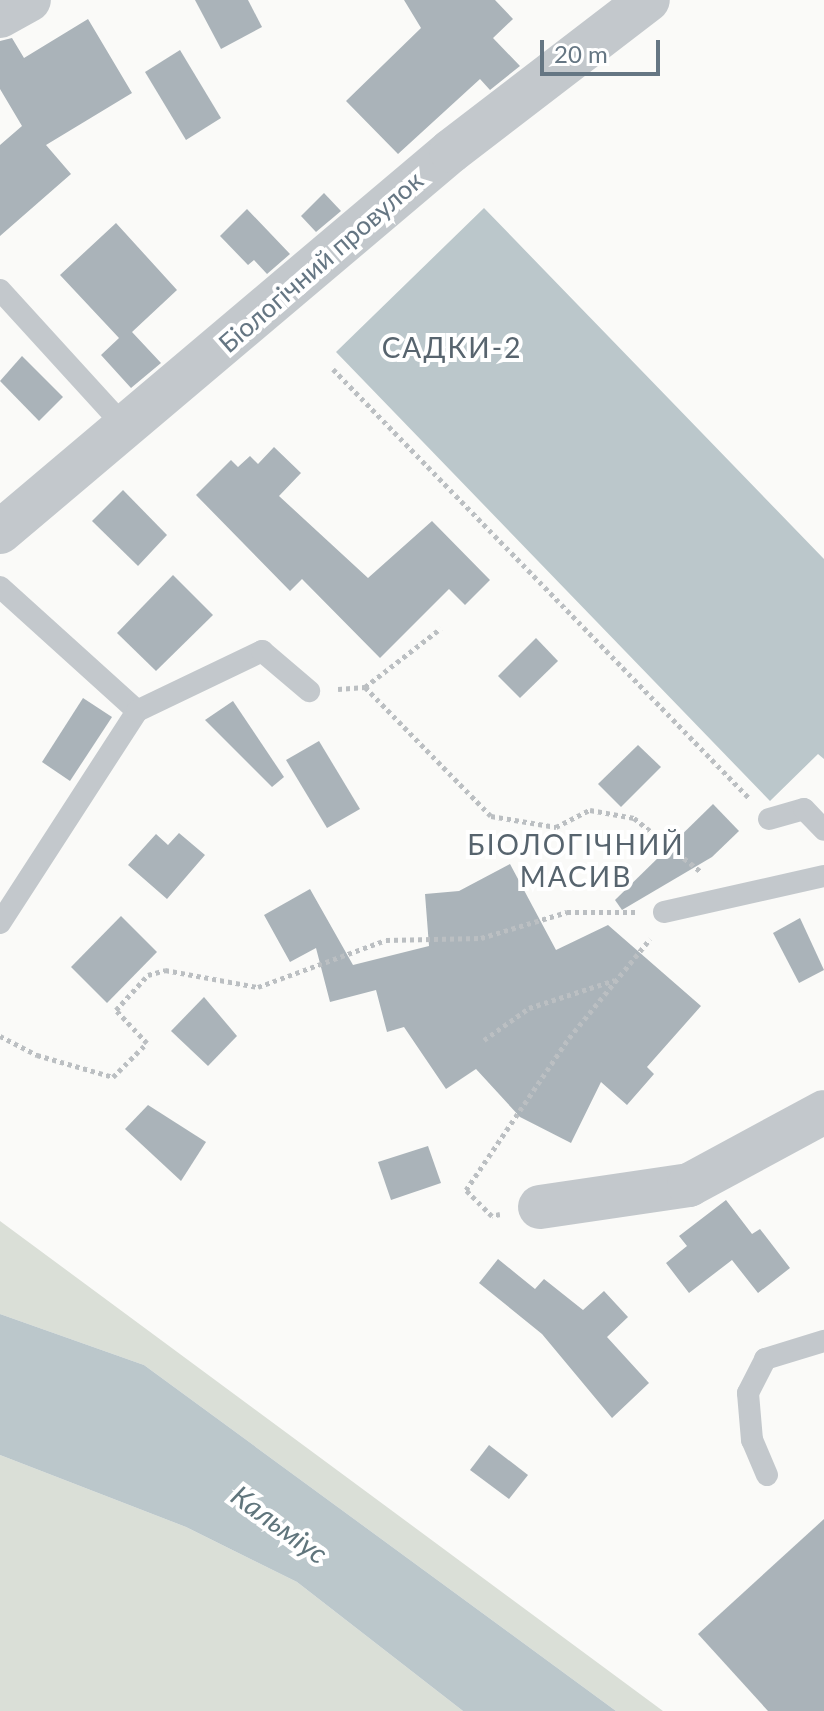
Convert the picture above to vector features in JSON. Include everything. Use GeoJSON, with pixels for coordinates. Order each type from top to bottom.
{"type":"FeatureCollection","features":[{"type":"Feature","properties":{"kind":"street"},"geometry":{"type":"LineString","coordinates":[[0,16],[29,0]]}},
{"type":"Feature","properties":{"kind":"street","name":"Біологічний провулок"},"geometry":{"type":"LineString","coordinates":[[0,532],[127,429],[451,151],[648,0]]}},
{"type":"Feature","properties":{"kind":"street"},"geometry":{"type":"LineString","coordinates":[[540,1207],[689,1185],[824,1112]]}},
{"type":"Feature","properties":{"kind":"lane"},"geometry":{"type":"LineString","coordinates":[[0,290],[127,429]]}},
{"type":"Feature","properties":{"kind":"lane"},"geometry":{"type":"LineString","coordinates":[[0,587],[137,711]]}},
{"type":"Feature","properties":{"kind":"lane"},"geometry":{"type":"LineString","coordinates":[[0,923],[137,711],[262,651],[309,691]]}},
{"type":"Feature","properties":{"kind":"lane"},"geometry":{"type":"LineString","coordinates":[[769,819],[804,809],[824,830]]}},
{"type":"Feature","properties":{"kind":"lane"},"geometry":{"type":"LineString","coordinates":[[664,912],[824,876]]}},
{"type":"Feature","properties":{"kind":"lane"},"geometry":{"type":"LineString","coordinates":[[767,1475],[752,1440],[748,1393],[765,1359],[824,1341]]}},
{"type":"Feature","properties":{"kind":"path"},"geometry":{"type":"LineString","coordinates":[[333,369],[769,819]]}},
{"type":"Feature","properties":{"kind":"path"},"geometry":{"type":"LineString","coordinates":[[441,628],[365,687],[491,816],[556,827],[590,810],[634,818],[679,849],[725,898]]}},
{"type":"Feature","properties":{"kind":"path"},"geometry":{"type":"LineString","coordinates":[[0,1036],[37,1055],[113,1077],[147,1043],[116,1010],[148,975],[165,970],[258,987],[386,940],[481,938],[567,912],[664,912],[644,951],[569,1038],[466,1190]]}},
{"type":"Feature","properties":{"kind":"path"},"geometry":{"type":"LineString","coordinates":[[484,1040],[529,1008],[616,980]]}},
{"type":"Feature","properties":{"kind":"shaded area"},"geometry":{"type":"Polygon","coordinates":[[[0,1221],[663,1711],[616,1711],[144,1365],[0,1314],[0,1221]]]}},
{"type":"Feature","properties":{"kind":"shaded area"},"geometry":{"type":"Polygon","coordinates":[[[0,1455],[186,1527],[297,1582],[463,1711],[0,1711],[0,1455]]]}},
{"type":"Feature","properties":{"kind":"water"},"geometry":{"type":"Polygon","coordinates":[[[484,208],[824,559],[824,759],[818,754],[770,801],[336,352],[484,208]]]}},
{"type":"Feature","properties":{"kind":"water","name":"Кальміус"},"geometry":{"type":"Polygon","coordinates":[[[0,1314],[144,1365],[616,1711],[463,1711],[297,1582],[186,1527],[0,1455],[0,1314]]]}},
{"type":"Feature","properties":{"kind":"building"},"geometry":{"type":"Polygon","coordinates":[[[195,0],[248,0],[262,27],[221,49],[195,0]]]}},
{"type":"Feature","properties":{"kind":"building"},"geometry":{"type":"Polygon","coordinates":[[[404,0],[495,0],[513,19],[493,38],[520,66],[490,90],[480,79],[398,154],[346,101],[421,28],[404,0]]]}},
{"type":"Feature","properties":{"kind":"building"},"geometry":{"type":"Polygon","coordinates":[[[88,19],[132,93],[46,145],[71,174],[0,236],[0,145],[22,126],[0,89],[0,41],[12,38],[24,58],[88,19]]]}},
{"type":"Feature","properties":{"kind":"building"},"geometry":{"type":"Polygon","coordinates":[[[180,50],[221,118],[186,140],[145,72],[180,50]]]}},
{"type":"Feature","properties":{"kind":"building"},"geometry":{"type":"Polygon","coordinates":[[[324,193],[341,211],[316,232],[301,216],[324,193]]]}},
{"type":"Feature","properties":{"kind":"building"},"geometry":{"type":"Polygon","coordinates":[[[247,209],[290,254],[267,274],[254,260],[248,265],[220,236],[247,209]]]}},
{"type":"Feature","properties":{"kind":"building"},"geometry":{"type":"Polygon","coordinates":[[[116,223],[177,290],[132,332],[161,363],[131,388],[101,355],[119,338],[60,275],[116,223]]]}},
{"type":"Feature","properties":{"kind":"building"},"geometry":{"type":"Polygon","coordinates":[[[22,356],[63,397],[39,421],[0,381],[22,356]]]}},
{"type":"Feature","properties":{"kind":"building"},"geometry":{"type":"Polygon","coordinates":[[[274,447],[301,473],[279,496],[368,578],[432,521],[490,580],[465,605],[449,589],[380,658],[302,579],[290,591],[196,495],[231,460],[238,467],[250,456],[258,464],[274,447]]]}},
{"type":"Feature","properties":{"kind":"building"},"geometry":{"type":"Polygon","coordinates":[[[123,490],[167,535],[138,566],[92,521],[123,490]]]}},
{"type":"Feature","properties":{"kind":"building"},"geometry":{"type":"Polygon","coordinates":[[[173,575],[213,615],[156,671],[117,633],[173,575]]]}},
{"type":"Feature","properties":{"kind":"building"},"geometry":{"type":"Polygon","coordinates":[[[536,638],[558,661],[520,698],[498,676],[536,638]]]}},
{"type":"Feature","properties":{"kind":"building"},"geometry":{"type":"Polygon","coordinates":[[[83,698],[112,717],[70,781],[42,762],[83,698]]]}},
{"type":"Feature","properties":{"kind":"building"},"geometry":{"type":"Polygon","coordinates":[[[233,701],[284,777],[272,787],[205,720],[233,701]]]}},
{"type":"Feature","properties":{"kind":"building"},"geometry":{"type":"Polygon","coordinates":[[[319,741],[360,809],[327,828],[286,760],[319,741]]]}},
{"type":"Feature","properties":{"kind":"building"},"geometry":{"type":"Polygon","coordinates":[[[638,745],[661,767],[621,807],[598,784],[638,745]]]}},
{"type":"Feature","properties":{"kind":"building"},"geometry":{"type":"Polygon","coordinates":[[[713,804],[739,831],[712,857],[622,910],[615,900],[713,804]]]}},
{"type":"Feature","properties":{"kind":"building"},"geometry":{"type":"Polygon","coordinates":[[[179,833],[205,855],[167,899],[128,865],[156,834],[168,845],[179,833]]]}},
{"type":"Feature","properties":{"kind":"building"},"geometry":{"type":"Polygon","coordinates":[[[510,864],[556,950],[608,925],[701,1006],[647,1067],[654,1074],[627,1105],[601,1082],[571,1143],[520,1117],[476,1069],[446,1089],[404,1027],[387,1032],[376,990],[330,1002],[316,948],[290,962],[264,915],[310,889],[353,965],[429,946],[425,894],[459,891],[510,864]]]}},
{"type":"Feature","properties":{"kind":"building"},"geometry":{"type":"Polygon","coordinates":[[[121,916],[157,952],[107,1003],[71,967],[121,916]]]}},
{"type":"Feature","properties":{"kind":"building"},"geometry":{"type":"Polygon","coordinates":[[[800,918],[824,970],[799,983],[773,933],[800,918]]]}},
{"type":"Feature","properties":{"kind":"building"},"geometry":{"type":"Polygon","coordinates":[[[204,997],[237,1036],[208,1066],[171,1031],[204,997]]]}},
{"type":"Feature","properties":{"kind":"building"},"geometry":{"type":"Polygon","coordinates":[[[148,1105],[206,1142],[181,1181],[125,1129],[148,1105]]]}},
{"type":"Feature","properties":{"kind":"building"},"geometry":{"type":"Polygon","coordinates":[[[428,1146],[441,1183],[391,1200],[378,1162],[428,1146]]]}},
{"type":"Feature","properties":{"kind":"building"},"geometry":{"type":"Polygon","coordinates":[[[726,1200],[752,1234],[760,1229],[790,1268],[758,1293],[732,1260],[689,1293],[666,1263],[687,1246],[679,1236],[726,1200]]]}},
{"type":"Feature","properties":{"kind":"building"},"geometry":{"type":"Polygon","coordinates":[[[498,1259],[535,1289],[544,1279],[583,1310],[604,1291],[628,1317],[607,1337],[649,1383],[612,1418],[542,1334],[479,1283],[498,1259]]]}},
{"type":"Feature","properties":{"kind":"building"},"geometry":{"type":"Polygon","coordinates":[[[489,1445],[528,1475],[509,1499],[470,1470],[489,1445]]]}},
{"type":"Feature","properties":{"kind":"building"},"geometry":{"type":"Polygon","coordinates":[[[824,1519],[824,1711],[768,1711],[698,1634],[824,1519]]]}},
{"type":"Feature","properties":{"kind":"district","name":"САДКИ-2"},"geometry":{"type":"Point","coordinates":[452,347]}},
{"type":"Feature","properties":{"kind":"district","name":"БІОЛОГІЧНИЙ МАСИВ"},"geometry":{"type":"Point","coordinates":[576,860]}}]}
